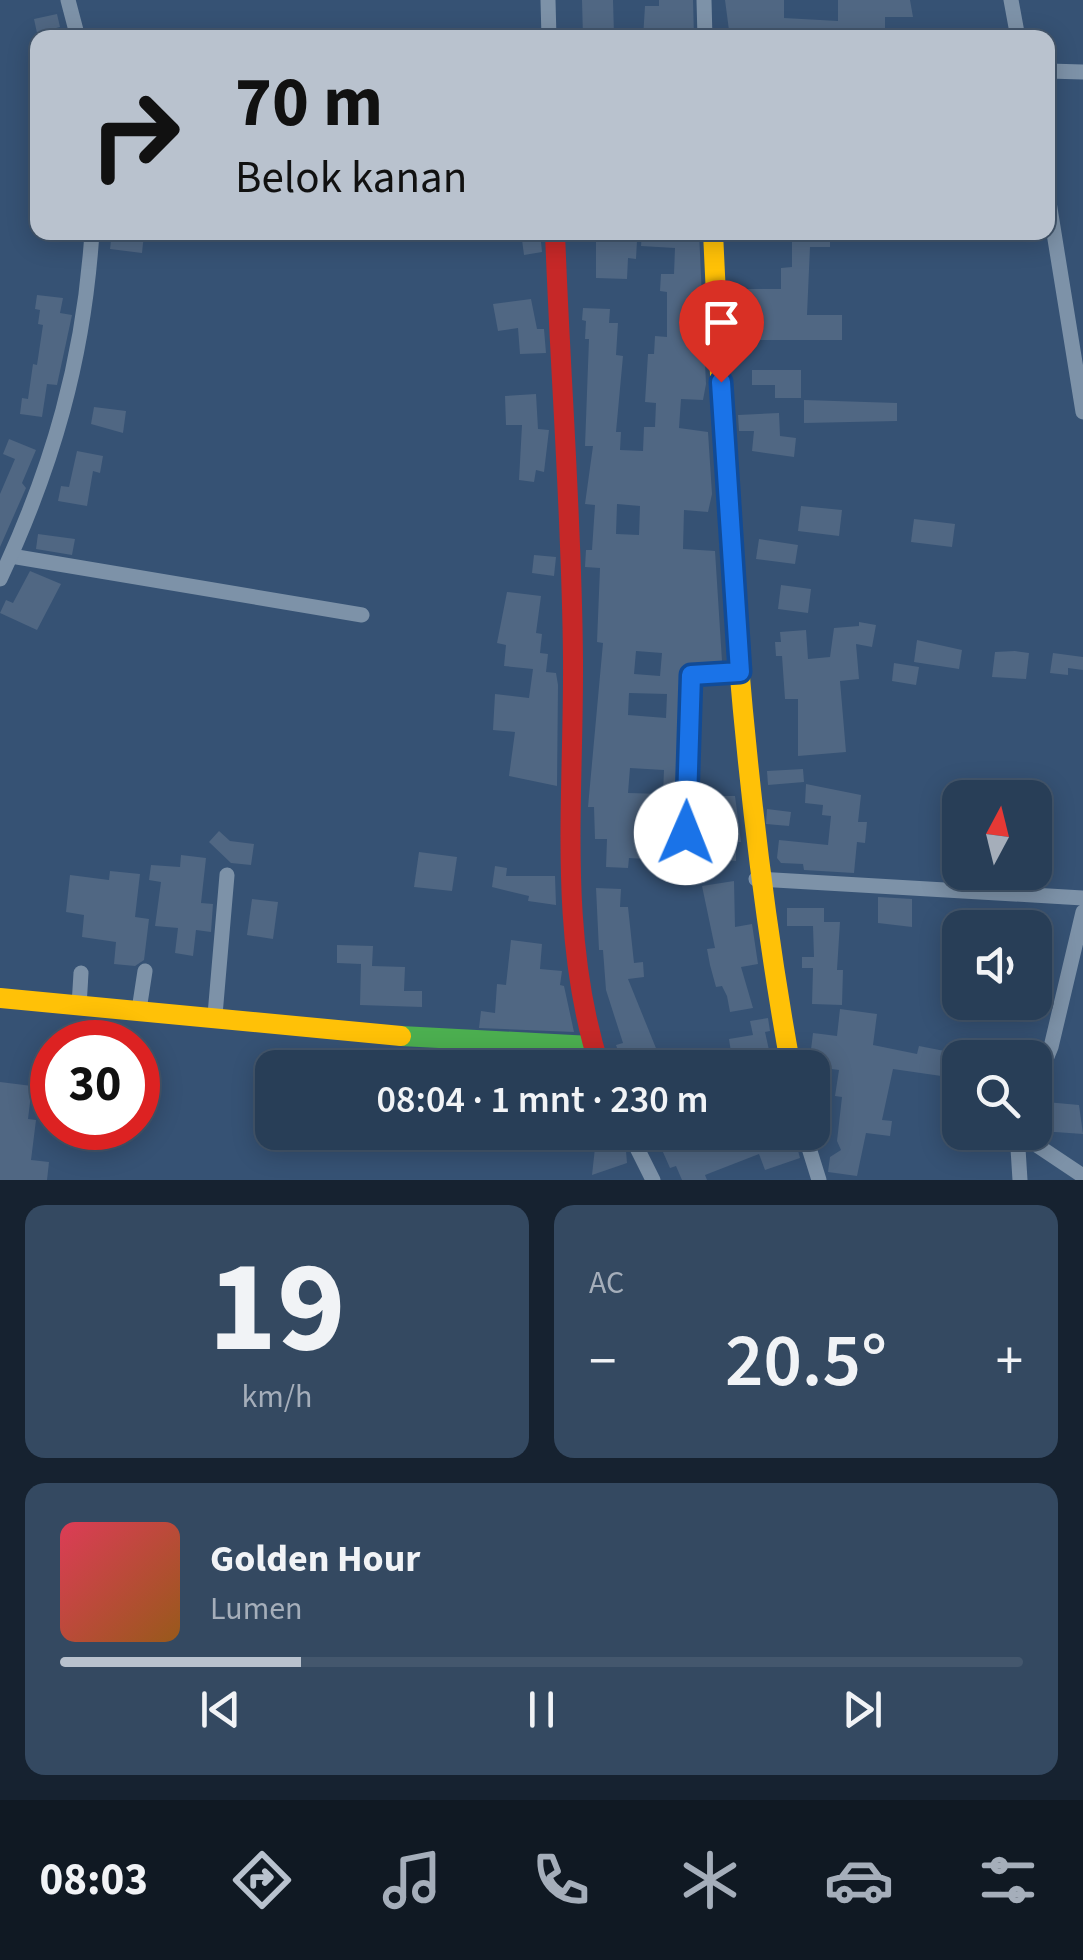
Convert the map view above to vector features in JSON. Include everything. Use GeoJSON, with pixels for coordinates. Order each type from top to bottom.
{"type":"FeatureCollection","features":[{"type":"Feature","properties":{"kind":"street"},"geometry":{"type":"LineString","coordinates":[[68,0],[76,30]]}},
{"type":"Feature","properties":{"kind":"street"},"geometry":{"type":"LineString","coordinates":[[548,0],[549,30]]}},
{"type":"Feature","properties":{"kind":"street"},"geometry":{"type":"LineString","coordinates":[[704,0],[705,30]]}},
{"type":"Feature","properties":{"kind":"street"},"geometry":{"type":"LineString","coordinates":[[1011,0],[1017,30]]}},
{"type":"Feature","properties":{"kind":"street"},"geometry":{"type":"LineString","coordinates":[[1055,71],[1083,72]]}},
{"type":"Feature","properties":{"kind":"street"},"geometry":{"type":"LineString","coordinates":[[1055,239],[1083,412]]}},
{"type":"Feature","properties":{"kind":"street"},"geometry":{"type":"LineString","coordinates":[[0,579],[47,472],[81,338],[91,240]]}},
{"type":"Feature","properties":{"kind":"street"},"geometry":{"type":"LineString","coordinates":[[555,240],[572,588],[574,953],[593,1050]]}},
{"type":"Feature","properties":{"kind":"street"},"geometry":{"type":"LineString","coordinates":[[714,240],[756,879],[787,1050]]}},
{"type":"Feature","properties":{"kind":"street"},"geometry":{"type":"LineString","coordinates":[[10,556],[362,614]]}},
{"type":"Feature","properties":{"kind":"street"},"geometry":{"type":"LineString","coordinates":[[685,865],[691,675],[740,672]]}},
{"type":"Feature","properties":{"kind":"street"},"geometry":{"type":"LineString","coordinates":[[215,1015],[227,875]]}},
{"type":"Feature","properties":{"kind":"street"},"geometry":{"type":"LineString","coordinates":[[756,879],[1083,898]]}},
{"type":"Feature","properties":{"kind":"street"},"geometry":{"type":"LineString","coordinates":[[1052,1044],[1083,912]]}},
{"type":"Feature","properties":{"kind":"street"},"geometry":{"type":"LineString","coordinates":[[139,1010],[145,971]]}},
{"type":"Feature","properties":{"kind":"street"},"geometry":{"type":"LineString","coordinates":[[79,1006],[81,973]]}},
{"type":"Feature","properties":{"kind":"street"},"geometry":{"type":"LineString","coordinates":[[0,998],[215,1015],[449,1042],[592,1046]]}},
{"type":"Feature","properties":{"kind":"street"},"geometry":{"type":"LineString","coordinates":[[638,1150],[653,1180]]}},
{"type":"Feature","properties":{"kind":"street"},"geometry":{"type":"LineString","coordinates":[[810,1150],[819,1180]]}},
{"type":"Feature","properties":{"kind":"street"},"geometry":{"type":"LineString","coordinates":[[1018,1150],[1020,1180]]}},
{"type":"Feature","properties":{"kind":"street"},"geometry":{"type":"LineString","coordinates":[[1043,1150],[1083,1176]]}},
{"type":"Feature","properties":{"kind":"building"},"geometry":{"type":"Polygon","coordinates":[[[582,0],[613,0],[614,30],[583,30],[582,0]]]}},
{"type":"Feature","properties":{"kind":"building"},"geometry":{"type":"Polygon","coordinates":[[[659,0],[693,0],[694,30],[644,30],[645,6],[659,6],[659,0]]]}},
{"type":"Feature","properties":{"kind":"building"},"geometry":{"type":"Polygon","coordinates":[[[725,0],[784,0],[784,18],[838,21],[838,0],[910,0],[913,17],[885,17],[885,30],[729,30],[725,0]]]}},
{"type":"Feature","properties":{"kind":"building"},"geometry":{"type":"Polygon","coordinates":[[[57,14],[60,27],[36,30],[34,19],[57,14]]]}},
{"type":"Feature","properties":{"kind":"building"},"geometry":{"type":"Polygon","coordinates":[[[111,240],[143,240],[142,253],[110,249],[111,240]]]}},
{"type":"Feature","properties":{"kind":"building"},"geometry":{"type":"Polygon","coordinates":[[[522,240],[541,240],[542,252],[524,255],[522,240]]]}},
{"type":"Feature","properties":{"kind":"building"},"geometry":{"type":"Polygon","coordinates":[[[596,240],[637,241],[636,259],[628,258],[627,279],[596,278],[596,240]]]}},
{"type":"Feature","properties":{"kind":"building"},"geometry":{"type":"Polygon","coordinates":[[[641,240],[699,240],[706,384],[703,400],[681,399],[679,428],[708,432],[712,494],[708,512],[684,510],[683,549],[715,551],[722,661],[690,664],[681,670],[675,811],[656,810],[654,835],[665,835],[664,860],[629,858],[628,868],[606,867],[607,839],[595,839],[594,807],[588,807],[603,643],[597,642],[600,568],[585,567],[586,550],[592,550],[595,505],[585,504],[593,446],[585,446],[589,339],[585,339],[583,308],[610,309],[609,323],[618,323],[616,355],[623,356],[616,432],[621,432],[620,450],[643,451],[644,427],[655,427],[656,403],[645,402],[648,354],[654,354],[655,336],[667,337],[667,292],[660,291],[661,274],[674,274],[675,248],[641,246],[641,240]],[[617,504],[616,534],[639,535],[640,506],[617,504]],[[636,651],[634,674],[660,676],[662,653],[636,651]],[[629,693],[628,715],[666,718],[667,694],[629,693]],[[630,768],[628,793],[663,794],[664,770],[630,768]]]}},
{"type":"Feature","properties":{"kind":"building"},"geometry":{"type":"Polygon","coordinates":[[[792,240],[830,240],[830,247],[810,247],[807,315],[842,315],[842,340],[749,340],[745,289],[781,289],[781,268],[792,267],[792,240]]]}},
{"type":"Feature","properties":{"kind":"building"},"geometry":{"type":"Polygon","coordinates":[[[37,295],[63,298],[60,313],[72,315],[57,385],[47,384],[42,417],[20,414],[22,398],[28,399],[33,364],[37,365],[43,325],[38,324],[40,310],[35,309],[37,295]]]}},
{"type":"Feature","properties":{"kind":"building"},"geometry":{"type":"Polygon","coordinates":[[[531,299],[537,329],[544,329],[546,353],[520,354],[518,328],[498,331],[493,304],[531,299]]]}},
{"type":"Feature","properties":{"kind":"building"},"geometry":{"type":"Polygon","coordinates":[[[752,370],[801,370],[801,398],[775,398],[775,385],[752,385],[752,370]]]}},
{"type":"Feature","properties":{"kind":"building"},"geometry":{"type":"Polygon","coordinates":[[[536,394],[538,429],[549,430],[544,472],[536,470],[534,482],[519,480],[522,425],[506,425],[505,396],[536,394]]]}},
{"type":"Feature","properties":{"kind":"building"},"geometry":{"type":"Polygon","coordinates":[[[804,400],[897,403],[897,421],[804,423],[804,400]]]}},
{"type":"Feature","properties":{"kind":"building"},"geometry":{"type":"Polygon","coordinates":[[[94,407],[126,411],[123,433],[91,424],[94,407]]]}},
{"type":"Feature","properties":{"kind":"building"},"geometry":{"type":"Polygon","coordinates":[[[779,413],[780,436],[796,438],[794,457],[752,451],[754,431],[739,431],[738,415],[779,413]]]}},
{"type":"Feature","properties":{"kind":"building"},"geometry":{"type":"Polygon","coordinates":[[[9,439],[36,450],[22,483],[26,488],[0,547],[0,494],[15,459],[3,454],[9,439]]]}},
{"type":"Feature","properties":{"kind":"building"},"geometry":{"type":"Polygon","coordinates":[[[77,451],[103,456],[100,473],[93,471],[87,506],[58,501],[61,486],[69,487],[77,451]]]}},
{"type":"Feature","properties":{"kind":"building"},"geometry":{"type":"Polygon","coordinates":[[[801,506],[842,510],[839,536],[798,531],[801,506]]]}},
{"type":"Feature","properties":{"kind":"building"},"geometry":{"type":"Polygon","coordinates":[[[914,519],[955,524],[952,547],[911,542],[914,519]]]}},
{"type":"Feature","properties":{"kind":"building"},"geometry":{"type":"Polygon","coordinates":[[[38,534],[75,539],[72,555],[36,549],[38,534]]]}},
{"type":"Feature","properties":{"kind":"building"},"geometry":{"type":"Polygon","coordinates":[[[759,539],[798,545],[795,564],[756,559],[759,539]]]}},
{"type":"Feature","properties":{"kind":"building"},"geometry":{"type":"Polygon","coordinates":[[[534,555],[556,557],[554,576],[532,573],[534,555]]]}},
{"type":"Feature","properties":{"kind":"building"},"geometry":{"type":"Polygon","coordinates":[[[30,571],[61,584],[37,630],[0,613],[6,600],[13,603],[30,571]]]}},
{"type":"Feature","properties":{"kind":"building"},"geometry":{"type":"Polygon","coordinates":[[[781,585],[811,589],[808,613],[778,609],[781,585]]]}},
{"type":"Feature","properties":{"kind":"building"},"geometry":{"type":"Polygon","coordinates":[[[507,592],[541,596],[536,633],[542,634],[540,653],[548,654],[546,672],[556,673],[558,685],[557,786],[509,776],[515,732],[493,730],[495,694],[529,698],[533,669],[504,666],[506,645],[497,643],[507,592]]]}},
{"type":"Feature","properties":{"kind":"building"},"geometry":{"type":"Polygon","coordinates":[[[859,622],[876,625],[872,647],[856,644],[859,679],[840,681],[846,752],[798,756],[798,699],[785,699],[782,656],[776,656],[775,642],[781,642],[780,632],[806,630],[808,659],[830,657],[834,628],[859,626],[859,622]]]}},
{"type":"Feature","properties":{"kind":"building"},"geometry":{"type":"Polygon","coordinates":[[[917,640],[962,650],[959,669],[914,662],[917,640]]]}},
{"type":"Feature","properties":{"kind":"building"},"geometry":{"type":"Polygon","coordinates":[[[995,652],[1029,653],[1026,679],[992,677],[995,652]]]}},
{"type":"Feature","properties":{"kind":"building"},"geometry":{"type":"Polygon","coordinates":[[[1053,653],[1083,657],[1083,670],[1068,668],[1068,675],[1050,673],[1053,653]]]}},
{"type":"Feature","properties":{"kind":"building"},"geometry":{"type":"Polygon","coordinates":[[[894,663],[919,667],[916,685],[892,681],[894,663]]]}},
{"type":"Feature","properties":{"kind":"building"},"geometry":{"type":"Polygon","coordinates":[[[803,769],[804,782],[768,785],[767,771],[803,769]]]}},
{"type":"Feature","properties":{"kind":"building"},"geometry":{"type":"Polygon","coordinates":[[[806,784],[861,795],[858,822],[867,822],[865,843],[857,842],[854,873],[804,870],[803,864],[781,863],[777,858],[779,840],[828,845],[831,816],[822,815],[823,805],[805,803],[806,784]]]}},
{"type":"Feature","properties":{"kind":"building"},"geometry":{"type":"Polygon","coordinates":[[[698,796],[735,796],[741,842],[736,842],[736,861],[709,859],[710,840],[701,839],[698,796]]]}},
{"type":"Feature","properties":{"kind":"building"},"geometry":{"type":"Polygon","coordinates":[[[767,809],[791,812],[789,826],[766,824],[767,809]]]}},
{"type":"Feature","properties":{"kind":"building"},"geometry":{"type":"Polygon","coordinates":[[[219,831],[230,841],[254,844],[251,865],[231,863],[209,842],[219,831]]]}},
{"type":"Feature","properties":{"kind":"building"},"geometry":{"type":"Polygon","coordinates":[[[419,852],[457,857],[452,891],[414,887],[419,852]]]}},
{"type":"Feature","properties":{"kind":"building"},"geometry":{"type":"Polygon","coordinates":[[[181,855],[206,858],[201,903],[213,904],[211,932],[196,930],[193,956],[175,953],[178,928],[155,926],[161,882],[149,880],[151,865],[180,867],[181,855]]]}},
{"type":"Feature","properties":{"kind":"building"},"geometry":{"type":"Polygon","coordinates":[[[495,866],[507,868],[506,876],[555,876],[556,905],[528,901],[529,896],[492,887],[495,866]]]}},
{"type":"Feature","properties":{"kind":"building"},"geometry":{"type":"Polygon","coordinates":[[[110,871],[140,874],[135,917],[149,919],[144,960],[135,966],[114,964],[116,942],[82,937],[84,915],[66,912],[70,875],[109,880],[110,871]]]}},
{"type":"Feature","properties":{"kind":"building"},"geometry":{"type":"Polygon","coordinates":[[[734,881],[735,927],[752,924],[758,964],[741,967],[753,1008],[730,1012],[727,996],[722,986],[716,987],[710,965],[707,949],[715,948],[702,886],[734,881]]]}},
{"type":"Feature","properties":{"kind":"building"},"geometry":{"type":"Polygon","coordinates":[[[596,888],[621,889],[620,907],[628,907],[634,963],[643,962],[644,977],[628,979],[657,1050],[618,1050],[616,1045],[623,1043],[606,990],[603,950],[599,950],[596,888]]]}},
{"type":"Feature","properties":{"kind":"building"},"geometry":{"type":"Polygon","coordinates":[[[878,897],[912,899],[912,927],[878,923],[878,897]]]}},
{"type":"Feature","properties":{"kind":"building"},"geometry":{"type":"Polygon","coordinates":[[[252,899],[278,902],[273,939],[247,935],[252,899]]]}},
{"type":"Feature","properties":{"kind":"building"},"geometry":{"type":"Polygon","coordinates":[[[787,908],[824,908],[824,922],[840,922],[837,970],[843,970],[842,1005],[812,1004],[813,968],[802,968],[802,957],[814,957],[813,926],[787,926],[787,908]]]}},
{"type":"Feature","properties":{"kind":"building"},"geometry":{"type":"Polygon","coordinates":[[[511,940],[542,944],[540,969],[562,971],[560,985],[564,986],[574,1032],[479,1028],[481,1011],[495,1013],[497,984],[506,985],[511,940]]]}},
{"type":"Feature","properties":{"kind":"building"},"geometry":{"type":"Polygon","coordinates":[[[337,945],[373,946],[372,966],[405,967],[404,991],[422,991],[422,1007],[360,1005],[361,964],[337,963],[337,945]]]}},
{"type":"Feature","properties":{"kind":"building"},"geometry":{"type":"Polygon","coordinates":[[[840,1009],[877,1014],[873,1045],[917,1054],[919,1046],[942,1050],[942,1076],[893,1069],[882,1120],[892,1121],[890,1136],[866,1133],[857,1176],[828,1172],[830,1157],[841,1150],[837,1141],[842,1097],[835,1096],[839,1070],[830,1069],[830,1050],[811,1050],[813,1033],[837,1036],[840,1009]]]}},
{"type":"Feature","properties":{"kind":"building"},"geometry":{"type":"Polygon","coordinates":[[[768,1018],[770,1031],[765,1032],[769,1050],[731,1050],[729,1039],[753,1035],[750,1021],[768,1018]]]}},
{"type":"Feature","properties":{"kind":"building"},"geometry":{"type":"Polygon","coordinates":[[[0,1082],[30,1086],[31,1160],[49,1162],[47,1180],[0,1180],[0,1082]]]}},
{"type":"Feature","properties":{"kind":"building"},"geometry":{"type":"Polygon","coordinates":[[[1052,1103],[1079,1105],[1083,1134],[1052,1132],[1052,1103]]]}},
{"type":"Feature","properties":{"kind":"building"},"geometry":{"type":"Polygon","coordinates":[[[595,1150],[626,1151],[627,1163],[592,1175],[595,1150]]]}},
{"type":"Feature","properties":{"kind":"building"},"geometry":{"type":"Polygon","coordinates":[[[662,1150],[798,1150],[800,1158],[765,1170],[759,1154],[705,1175],[707,1180],[682,1180],[676,1166],[670,1168],[662,1150]]]}},
{"type":"Feature","properties":{"kind":"traffic: fast"},"geometry":{"type":"LineString","coordinates":[[401,1036],[591,1046]]}},
{"type":"Feature","properties":{"kind":"traffic: slow"},"geometry":{"type":"LineString","coordinates":[[713,240],[730,547],[747,756],[788,1050]]}},
{"type":"Feature","properties":{"kind":"traffic: slow"},"geometry":{"type":"LineString","coordinates":[[0,998],[401,1036]]}},
{"type":"Feature","properties":{"kind":"traffic: jam"},"geometry":{"type":"LineString","coordinates":[[555,240],[572,606],[573,916],[578,967],[595,1050]]}},
{"type":"Feature","properties":{"kind":"route"},"geometry":{"type":"LineString","coordinates":[[686,833],[691,675],[740,672],[721,382]]}}]}
